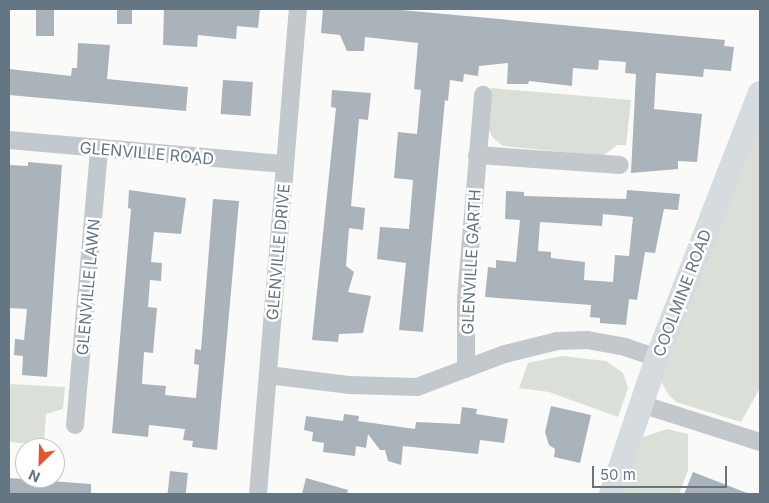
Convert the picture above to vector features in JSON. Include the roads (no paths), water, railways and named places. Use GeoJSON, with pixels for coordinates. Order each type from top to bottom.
{"type":"FeatureCollection","features":[{"type":"Feature","properties":{"kind":"street","name":"GLENVILLE DRIVE"},"geometry":{"type":"LineString","coordinates":[[258,494],[298,9]]}},
{"type":"Feature","properties":{"kind":"street","name":"COOLMINE ROAD"},"geometry":{"type":"LineString","coordinates":[[611,494],[657,358],[760,93]]}},
{"type":"Feature","properties":{"kind":"street","name":"GLENVILLE GARTH"},"geometry":{"type":"LineString","coordinates":[[466,369],[466,298],[483,95]]}},
{"type":"Feature","properties":{"kind":"street","name":"GLENVILLE ROAD"},"geometry":{"type":"LineString","coordinates":[[9,140],[285,164]]}},
{"type":"Feature","properties":{"kind":"street","name":"GLENVILLE LAWN"},"geometry":{"type":"LineString","coordinates":[[75,425],[99,149]]}},
{"type":"Feature","properties":{"kind":"street"},"geometry":{"type":"LineString","coordinates":[[478,155],[620,166]]}},
{"type":"Feature","properties":{"kind":"street"},"geometry":{"type":"LineString","coordinates":[[268,375],[406,387],[434,382],[466,369],[548,342],[587,340],[625,347],[657,358]]}},
{"type":"Feature","properties":{"kind":"street"},"geometry":{"type":"LineString","coordinates":[[641,404],[758,436]]}}]}
